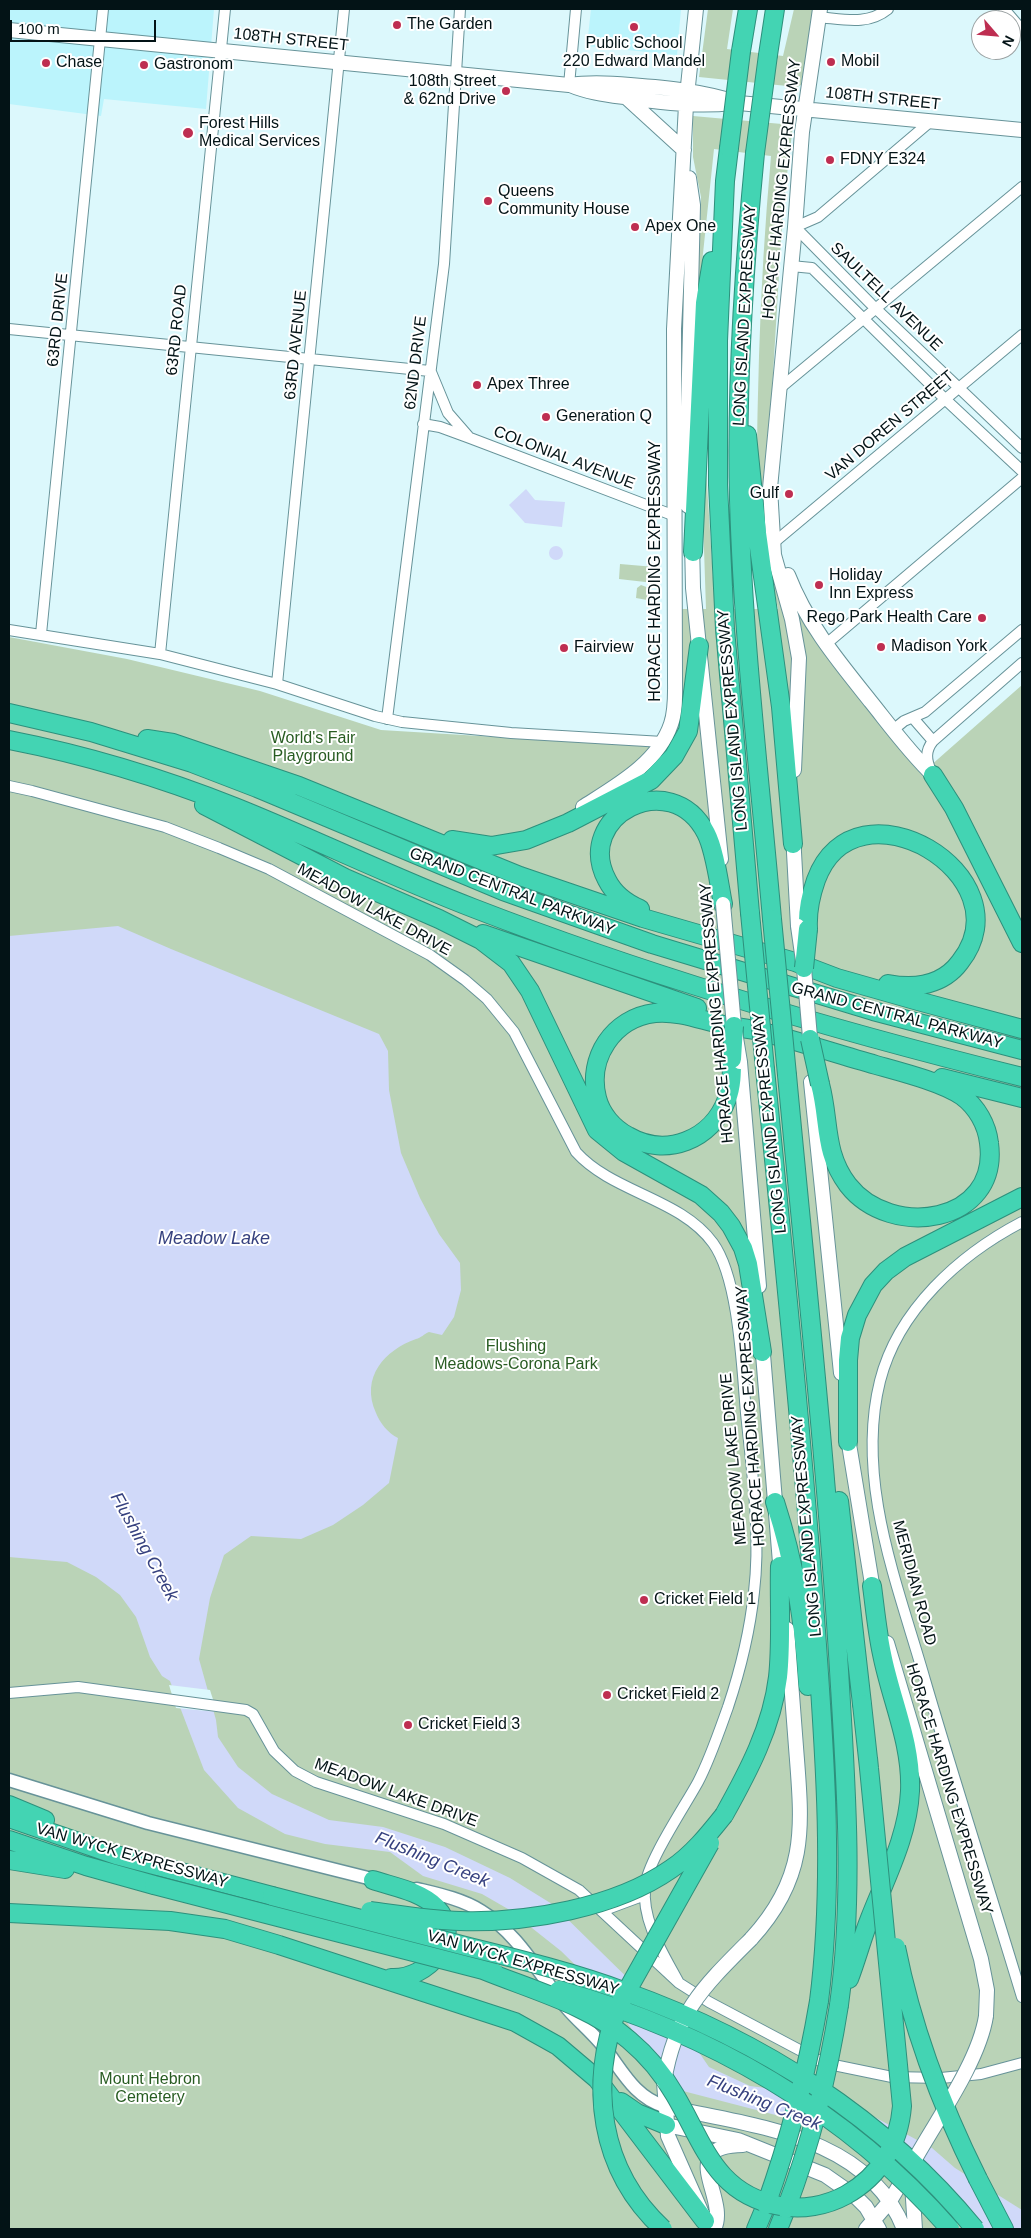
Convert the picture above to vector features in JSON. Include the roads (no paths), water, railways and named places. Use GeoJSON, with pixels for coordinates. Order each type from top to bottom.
{"type":"FeatureCollection","features":[{"type":"Feature","properties":{"kind":"highway","name":"LONG ISLAND EXPRESSWAY"},"geometry":{"type":"LineString","coordinates":[[748,9],[725,181],[718,359],[718,513],[727,655],[750,913],[790,1315],[810,1552],[819,1678],[827,1869],[826,1924],[819,2001],[799,2102],[766,2205],[756,2229]]}},
{"type":"Feature","properties":{"kind":"highway","name":"LONG ISLAND EXPRESSWAY"},"geometry":{"type":"LineString","coordinates":[[775,9],[755,154],[747,252],[738,473],[744,606],[829,1526],[846,1803],[848,1903],[839,2005],[832,2047],[816,2117],[778,2229]]}},
{"type":"Feature","properties":{"kind":"highway"},"geometry":{"type":"LineString","coordinates":[[693,552],[705,303],[725,181]]}},
{"type":"Feature","properties":{"kind":"highway"},"geometry":{"type":"LineString","coordinates":[[741,393],[751,461],[757,532],[781,707],[793,844]]}},
{"type":"Feature","properties":{"kind":"highway"},"geometry":{"type":"LineString","coordinates":[[372,814],[472,844],[502,845],[526,840],[568,824],[651,780],[666,766],[680,748],[690,726],[699,646]]}},
{"type":"Feature","properties":{"kind":"highway","name":"GRAND CENTRAL PARKWAY"},"geometry":{"type":"LineString","coordinates":[[9,713],[56,723],[158,752],[226,776],[469,878],[619,933],[865,1008],[1022,1050]]}},
{"type":"Feature","properties":{"kind":"highway"},"geometry":{"type":"LineString","coordinates":[[56,723],[174,743],[299,786],[372,814],[432,841],[520,876],[643,918],[713,937],[838,978],[1022,1029]]}},
{"type":"Feature","properties":{"kind":"highway","name":"GRAND CENTRAL PARKWAY"},"geometry":{"type":"LineString","coordinates":[[9,740],[83,757],[151,777],[235,807],[463,904],[597,953],[846,1030],[1022,1077]]}},
{"type":"Feature","properties":{"kind":"highway"},"geometry":{"type":"LineString","coordinates":[[933,775],[954,808],[1022,943]]}},
{"type":"Feature","properties":{"kind":"highway"},"geometry":{"type":"LineString","coordinates":[[151,777],[320,866],[439,919],[489,945],[517,970],[530,991],[589,1116],[603,1136],[624,1152],[701,1195],[726,1219],[743,1248],[748,1264],[762,1352]]}},
{"type":"Feature","properties":{"kind":"highway"},"geometry":{"type":"LineString","coordinates":[[713,937],[634,906],[614,892],[605,877],[601,861],[601,843],[609,826],[622,811],[640,802],[667,801],[684,808],[698,820],[710,842],[723,904]]}},
{"type":"Feature","properties":{"kind":"highway"},"geometry":{"type":"LineString","coordinates":[[880,834],[916,842],[942,857],[957,873],[968,890],[975,920],[972,940],[963,959],[943,978],[925,985],[908,986],[890,984],[841,970],[800,965],[803,927],[808,915],[811,894],[824,864],[844,845],[861,837],[880,834]]}},
{"type":"Feature","properties":{"kind":"highway"},"geometry":{"type":"LineString","coordinates":[[439,919],[758,1031],[897,1071],[959,1094],[979,1114],[989,1142],[989,1160],[981,1184],[965,1203],[939,1216],[917,1218],[893,1214],[874,1207],[855,1193],[841,1174],[832,1154],[815,1083],[810,1039]]}},
{"type":"Feature","properties":{"kind":"highway"},"geometry":{"type":"LineString","coordinates":[[734,1026],[736,1060],[732,1080],[723,1108],[707,1129],[683,1143],[656,1146],[640,1142],[625,1135],[607,1119],[597,1097],[596,1071],[603,1046],[613,1032],[636,1018],[654,1013],[676,1013],[758,1031]]}},
{"type":"Feature","properties":{"kind":"highway"},"geometry":{"type":"LineString","coordinates":[[897,1071],[938,1077],[1022,1098]]}},
{"type":"Feature","properties":{"kind":"highway"},"geometry":{"type":"LineString","coordinates":[[848,1442],[849,1350],[855,1321],[867,1294],[879,1278],[905,1257],[1022,1197]]}},
{"type":"Feature","properties":{"kind":"highway"},"geometry":{"type":"LineString","coordinates":[[483,1970],[589,2014],[609,2025],[632,2042],[655,2065],[669,2084],[711,2163],[723,2177],[738,2189],[764,2202],[794,2207],[823,2204],[844,2196],[862,2185],[883,2162],[896,2136],[902,2106],[868,1758],[832,1452],[827,1388],[809,1312]]}},
{"type":"Feature","properties":{"kind":"highway"},"geometry":{"type":"LineString","coordinates":[[775,1502],[789,1546],[797,1584],[810,1720],[825,1799]]}},
{"type":"Feature","properties":{"kind":"highway"},"geometry":{"type":"LineString","coordinates":[[663,2229],[634,2197],[615,2160],[607,2134],[602,2106],[603,2061],[609,2033],[626,1993],[724,1816],[756,1754],[774,1695],[780,1648],[780,1566]]}},
{"type":"Feature","properties":{"kind":"highway"},"geometry":{"type":"LineString","coordinates":[[839,2005],[901,1840],[909,1803],[910,1777],[906,1744],[882,1654],[872,1586]]}},
{"type":"Feature","properties":{"kind":"highway"},"geometry":{"type":"LineString","coordinates":[[868,1758],[893,1930],[910,2008],[926,2059],[946,2110],[969,2162],[1004,2229]]}},
{"type":"Feature","properties":{"kind":"highway"},"geometry":{"type":"LineString","coordinates":[[9,1805],[159,1867]]}},
{"type":"Feature","properties":{"kind":"highway"},"geometry":{"type":"LineString","coordinates":[[272,1896],[448,1921],[500,1920],[551,1914],[615,1897],[662,1876],[693,1852],[724,1816]]}},
{"type":"Feature","properties":{"kind":"highway","name":"VAN WYCK EXPRESSWAY"},"geometry":{"type":"LineString","coordinates":[[9,1818],[92,1848],[576,1976],[646,1999],[704,2024],[776,2062],[856,2114],[923,2173],[975,2229]]}},
{"type":"Feature","properties":{"kind":"highway","name":"VAN WYCK EXPRESSWAY"},"geometry":{"type":"LineString","coordinates":[[9,1840],[86,1866],[154,1885],[571,1994],[618,2009],[683,2035],[744,2065],[810,2105],[858,2140],[910,2186],[950,2229]]}},
{"type":"Feature","properties":{"kind":"highway"},"geometry":{"type":"LineString","coordinates":[[9,1860],[154,1885]]}},
{"type":"Feature","properties":{"kind":"highway"},"geometry":{"type":"LineString","coordinates":[[357,1970],[389,1978],[407,1978],[430,1966],[444,1942],[446,1933],[444,1918],[429,1901],[416,1894],[373,1880]]}},
{"type":"Feature","properties":{"kind":"highway"},"geometry":{"type":"LineString","coordinates":[[9,1906],[56,1915]]}},
{"type":"Feature","properties":{"kind":"highway"},"geometry":{"type":"LineString","coordinates":[[9,1913],[155,1920],[207,1926],[242,1933],[357,1970],[493,2014],[527,2028],[566,2053],[605,2089],[637,2113],[666,2125]]}},
{"type":"Feature","properties":{"kind":"highway"},"geometry":{"type":"LineString","coordinates":[[605,2089],[709,2227]]}},
{"type":"Feature","properties":{"kind":"main road","name":"HORACE HARDING EXPRESSWAY"},"geometry":{"type":"LineString","coordinates":[[526,840],[565,819],[650,759],[663,742],[674,716],[674,329],[687,90],[696,9]]}},
{"type":"Feature","properties":{"kind":"main road","name":"HORACE HARDING EXPRESSWAY"},"geometry":{"type":"LineString","coordinates":[[803,927],[793,844],[794,757],[799,658],[792,619],[774,555],[770,488],[795,227],[802,132],[819,13]]}},
{"type":"Feature","properties":{"kind":"main road","name":"108TH STREET"},"geometry":{"type":"LineString","coordinates":[[9,30],[569,85],[589,82],[687,90],[706,93],[740,103]]}},
{"type":"Feature","properties":{"kind":"main road","name":"108TH STREET"},"geometry":{"type":"LineString","coordinates":[[569,85],[587,92],[686,105],[704,106],[740,103],[1022,130]]}},
{"type":"Feature","properties":{"kind":"main road"},"geometry":{"type":"LineString","coordinates":[[627,98],[684,150]]}},
{"type":"Feature","properties":{"kind":"main road","name":"HORACE HARDING EXPRESSWAY"},"geometry":{"type":"LineString","coordinates":[[684,150],[693,205],[687,458],[688,501],[699,646],[721,857],[723,904],[734,1026]]}},
{"type":"Feature","properties":{"kind":"main road","name":"HORACE HARDING EXPRESSWAY"},"geometry":{"type":"LineString","coordinates":[[771,522],[793,588],[825,644],[893,730],[933,775]]}},
{"type":"Feature","properties":{"kind":"main road"},"geometry":{"type":"LineString","coordinates":[[800,965],[810,1039]]}},
{"type":"Feature","properties":{"kind":"main road","name":"HORACE HARDING EXPRESSWAY"},"geometry":{"type":"LineString","coordinates":[[709,2227],[671,2147],[666,2125],[664,2082],[674,2038],[692,2003],[770,1916],[784,1892],[794,1866],[800,1841],[800,1803],[786,1612],[780,1566],[762,1352],[760,1298],[736,1060]]}},
{"type":"Feature","properties":{"kind":"main road","name":"HORACE HARDING EXPRESSWAY"},"geometry":{"type":"LineString","coordinates":[[815,1083],[848,1442],[872,1586],[981,1959],[987,1990],[986,2016],[982,2035],[974,2054],[915,2159],[909,2177]]}},
{"type":"Feature","properties":{"kind":"main road"},"geometry":{"type":"LineString","coordinates":[[664,2106],[751,2123],[832,2152],[861,2170],[880,2188],[890,2201],[904,2229]]}},
{"type":"Feature","properties":{"kind":"main road"},"geometry":{"type":"LineString","coordinates":[[666,2125],[726,2137],[751,2145],[833,2180],[855,2196],[873,2226],[909,2177]]}},
{"type":"Feature","properties":{"kind":"main road"},"geometry":{"type":"LineString","coordinates":[[709,2227],[718,2212],[707,2170],[709,2159],[719,2149],[727,2146],[751,2145]]}},
{"type":"Feature","properties":{"kind":"main road"},"geometry":{"type":"LineString","coordinates":[[909,2177],[915,2229]]}},
{"type":"Feature","properties":{"kind":"street","name":"63RD DRIVE"},"geometry":{"type":"LineString","coordinates":[[41,634],[103,9]]}},
{"type":"Feature","properties":{"kind":"street","name":"63RD ROAD"},"geometry":{"type":"LineString","coordinates":[[160,654],[225,9]]}},
{"type":"Feature","properties":{"kind":"street","name":"63RD AVENUE"},"geometry":{"type":"LineString","coordinates":[[278,684],[344,9]]}},
{"type":"Feature","properties":{"kind":"street","name":"62ND DRIVE"},"geometry":{"type":"LineString","coordinates":[[387,719],[444,264],[460,9]]}},
{"type":"Feature","properties":{"kind":"street"},"geometry":{"type":"LineString","coordinates":[[569,85],[576,9]]}},
{"type":"Feature","properties":{"kind":"street"},"geometry":{"type":"LineString","coordinates":[[819,13],[859,21],[877,16],[888,9]]}},
{"type":"Feature","properties":{"kind":"street"},"geometry":{"type":"LineString","coordinates":[[1004,9],[1022,30]]}},
{"type":"Feature","properties":{"kind":"street"},"geometry":{"type":"LineString","coordinates":[[795,227],[818,217],[931,121]]}},
{"type":"Feature","properties":{"kind":"street"},"geometry":{"type":"LineString","coordinates":[[779,389],[1022,187]]}},
{"type":"Feature","properties":{"kind":"street","name":"SAULTELL AVENUE"},"geometry":{"type":"LineString","coordinates":[[795,227],[876,309],[1022,448]]}},
{"type":"Feature","properties":{"kind":"street"},"geometry":{"type":"LineString","coordinates":[[812,268],[827,260]]}},
{"type":"Feature","properties":{"kind":"street","name":"SAULTELL AVENUE"},"geometry":{"type":"LineString","coordinates":[[791,266],[812,268],[946,400],[1022,471]]}},
{"type":"Feature","properties":{"kind":"street"},"geometry":{"type":"LineString","coordinates":[[9,329],[430,371]]}},
{"type":"Feature","properties":{"kind":"street","name":"VAN DOREN STREET"},"geometry":{"type":"LineString","coordinates":[[776,540],[1022,335]]}},
{"type":"Feature","properties":{"kind":"street","name":"COLONIAL AVENUE"},"geometry":{"type":"LineString","coordinates":[[430,371],[448,413],[470,438]]}},
{"type":"Feature","properties":{"kind":"street","name":"COLONIAL AVENUE"},"geometry":{"type":"LineString","coordinates":[[423,424],[440,427],[675,516]]}},
{"type":"Feature","properties":{"kind":"street"},"geometry":{"type":"LineString","coordinates":[[825,644],[1022,478]]}},
{"type":"Feature","properties":{"kind":"street"},"geometry":{"type":"LineString","coordinates":[[9,630],[160,654],[278,684],[387,719],[511,733],[663,742]]}},
{"type":"Feature","properties":{"kind":"street"},"geometry":{"type":"LineString","coordinates":[[893,730],[925,712],[1022,630]]}},
{"type":"Feature","properties":{"kind":"street"},"geometry":{"type":"LineString","coordinates":[[933,775],[926,757],[927,750],[933,740],[1022,663]]}},
{"type":"Feature","properties":{"kind":"street"},"geometry":{"type":"LineString","coordinates":[[913,718],[933,740]]}},
{"type":"Feature","properties":{"kind":"street","name":"MEADOW LAKE DRIVE"},"geometry":{"type":"LineString","coordinates":[[9,786],[165,827],[219,848],[277,873],[430,955],[465,980],[487,999],[514,1032],[576,1152],[583,1160],[601,1172],[687,1219],[701,1230],[724,1263],[730,1283],[744,1387],[756,1518],[754,1593],[744,1646],[728,1706],[700,1779],[651,1866],[645,1883],[644,1895],[651,1930],[679,1983]]}},
{"type":"Feature","properties":{"kind":"street","name":"MERIDIAN ROAD"},"geometry":{"type":"LineString","coordinates":[[1022,1222],[985,1244],[958,1265],[932,1290],[912,1315],[890,1352],[881,1379],[876,1409],[874,1442],[878,1501],[889,1556],[956,1787],[1022,1997]]}},
{"type":"Feature","properties":{"kind":"street","name":"MEADOW LAKE DRIVE"},"geometry":{"type":"LineString","coordinates":[[9,1693],[78,1687],[246,1710],[253,1714],[274,1751],[295,1771],[316,1782],[444,1824],[522,1858],[579,1890],[679,1983],[709,2002],[824,2063],[892,2077],[941,2078],[981,2074],[1022,2063]]}},
{"type":"Feature","properties":{"kind":"street"},"geometry":{"type":"LineString","coordinates":[[9,1780],[114,1813],[373,1880],[412,1887],[470,1906],[491,1918],[521,1948],[566,2008],[601,2043],[638,2092],[649,2101],[664,2106]]}},
{"type":"Feature","properties":{"kind":"street"},"geometry":{"type":"LineString","coordinates":[[602,1911],[644,1895]]}},
{"type":"Feature","properties":{"kind":"water"},"geometry":{"type":"Polygon","coordinates":[[[526,489],[535,500],[565,502],[562,527],[525,523],[509,505],[526,489]]]}},
{"type":"Feature","properties":{"kind":"water"},"geometry":{"type":"Polygon","coordinates":[[[553,546],[559,546],[563,553],[559,560],[553,560],[549,556],[549,550],[553,546]]]}},
{"type":"Feature","properties":{"kind":"water","name":"Meadow Lake"},"geometry":{"type":"Polygon","coordinates":[[[118,926],[379,1034],[388,1051],[389,1090],[401,1153],[420,1198],[439,1234],[460,1263],[461,1290],[454,1317],[442,1335],[429,1332],[394,1350],[378,1367],[373,1377],[371,1388],[372,1400],[376,1413],[385,1427],[398,1438],[389,1483],[363,1505],[333,1525],[301,1539],[251,1536],[224,1555],[210,1598],[199,1659],[216,1720],[218,1737],[238,1767],[272,1794],[329,1820],[383,1827],[445,1847],[510,1878],[552,1904],[689,2038],[709,2067],[750,2086],[827,2096],[854,2106],[932,2148],[955,2168],[1022,2210],[1022,2229],[981,2229],[868,2144],[822,2127],[683,2091],[649,2053],[610,1999],[561,1951],[508,1909],[482,1894],[423,1876],[390,1852],[325,1844],[285,1834],[238,1808],[204,1770],[170,1681],[162,1676],[150,1657],[136,1617],[120,1595],[96,1577],[67,1562],[9,1557],[9,936],[118,926]]]}},
{"type":"Feature","properties":{"kind":"place","name":"The Garden"},"geometry":{"type":"Point","coordinates":[397,25]}},
{"type":"Feature","properties":{"kind":"place","name":"Public School 220 Edward Mandel"},"geometry":{"type":"Point","coordinates":[634,27]}},
{"type":"Feature","properties":{"kind":"place","name":"Mobil"},"geometry":{"type":"Point","coordinates":[831,62]}},
{"type":"Feature","properties":{"kind":"place","name":"Chase"},"geometry":{"type":"Point","coordinates":[46,63]}},
{"type":"Feature","properties":{"kind":"place","name":"Gastronom"},"geometry":{"type":"Point","coordinates":[144,65]}},
{"type":"Feature","properties":{"kind":"place","name":"108th Street & 62nd Drive"},"geometry":{"type":"Point","coordinates":[506,91]}},
{"type":"Feature","properties":{"kind":"place","name":"Forest Hills Medical Services"},"geometry":{"type":"Point","coordinates":[188,133]}},
{"type":"Feature","properties":{"kind":"place","name":"FDNY E324"},"geometry":{"type":"Point","coordinates":[830,160]}},
{"type":"Feature","properties":{"kind":"place","name":"Queens Community House"},"geometry":{"type":"Point","coordinates":[488,201]}},
{"type":"Feature","properties":{"kind":"place","name":"Apex One"},"geometry":{"type":"Point","coordinates":[635,227]}},
{"type":"Feature","properties":{"kind":"place","name":"Apex Three"},"geometry":{"type":"Point","coordinates":[477,385]}},
{"type":"Feature","properties":{"kind":"place","name":"Generation Q"},"geometry":{"type":"Point","coordinates":[546,417]}},
{"type":"Feature","properties":{"kind":"place","name":"Gulf"},"geometry":{"type":"Point","coordinates":[789,494]}},
{"type":"Feature","properties":{"kind":"place","name":"Holiday Inn Express"},"geometry":{"type":"Point","coordinates":[819,585]}},
{"type":"Feature","properties":{"kind":"place","name":"Rego Park Health Care"},"geometry":{"type":"Point","coordinates":[982,618]}},
{"type":"Feature","properties":{"kind":"place","name":"Madison York"},"geometry":{"type":"Point","coordinates":[881,647]}},
{"type":"Feature","properties":{"kind":"place","name":"Fairview"},"geometry":{"type":"Point","coordinates":[564,648]}},
{"type":"Feature","properties":{"kind":"place","name":"Cricket Field 1"},"geometry":{"type":"Point","coordinates":[644,1600]}},
{"type":"Feature","properties":{"kind":"place","name":"Cricket Field 2"},"geometry":{"type":"Point","coordinates":[607,1695]}},
{"type":"Feature","properties":{"kind":"place","name":"Cricket Field 3"},"geometry":{"type":"Point","coordinates":[408,1725]}},
{"type":"Feature","properties":{"kind":"park label","name":"World's Fair Playground"},"geometry":{"type":"Point","coordinates":[313,748]}},
{"type":"Feature","properties":{"kind":"park label","name":"Flushing Meadows-Corona Park"},"geometry":{"type":"Point","coordinates":[516,1356]}},
{"type":"Feature","properties":{"kind":"park label","name":"Mount Hebron Cemetery"},"geometry":{"type":"Point","coordinates":[150,2089]}},
{"type":"Feature","properties":{"kind":"water label","name":"Flushing Creek"},"geometry":{"type":"Point","coordinates":[144,1547]}},
{"type":"Feature","properties":{"kind":"water label","name":"Flushing Creek"},"geometry":{"type":"Point","coordinates":[432,1860]}},
{"type":"Feature","properties":{"kind":"water label","name":"Flushing Creek"},"geometry":{"type":"Point","coordinates":[764,2103]}}]}
